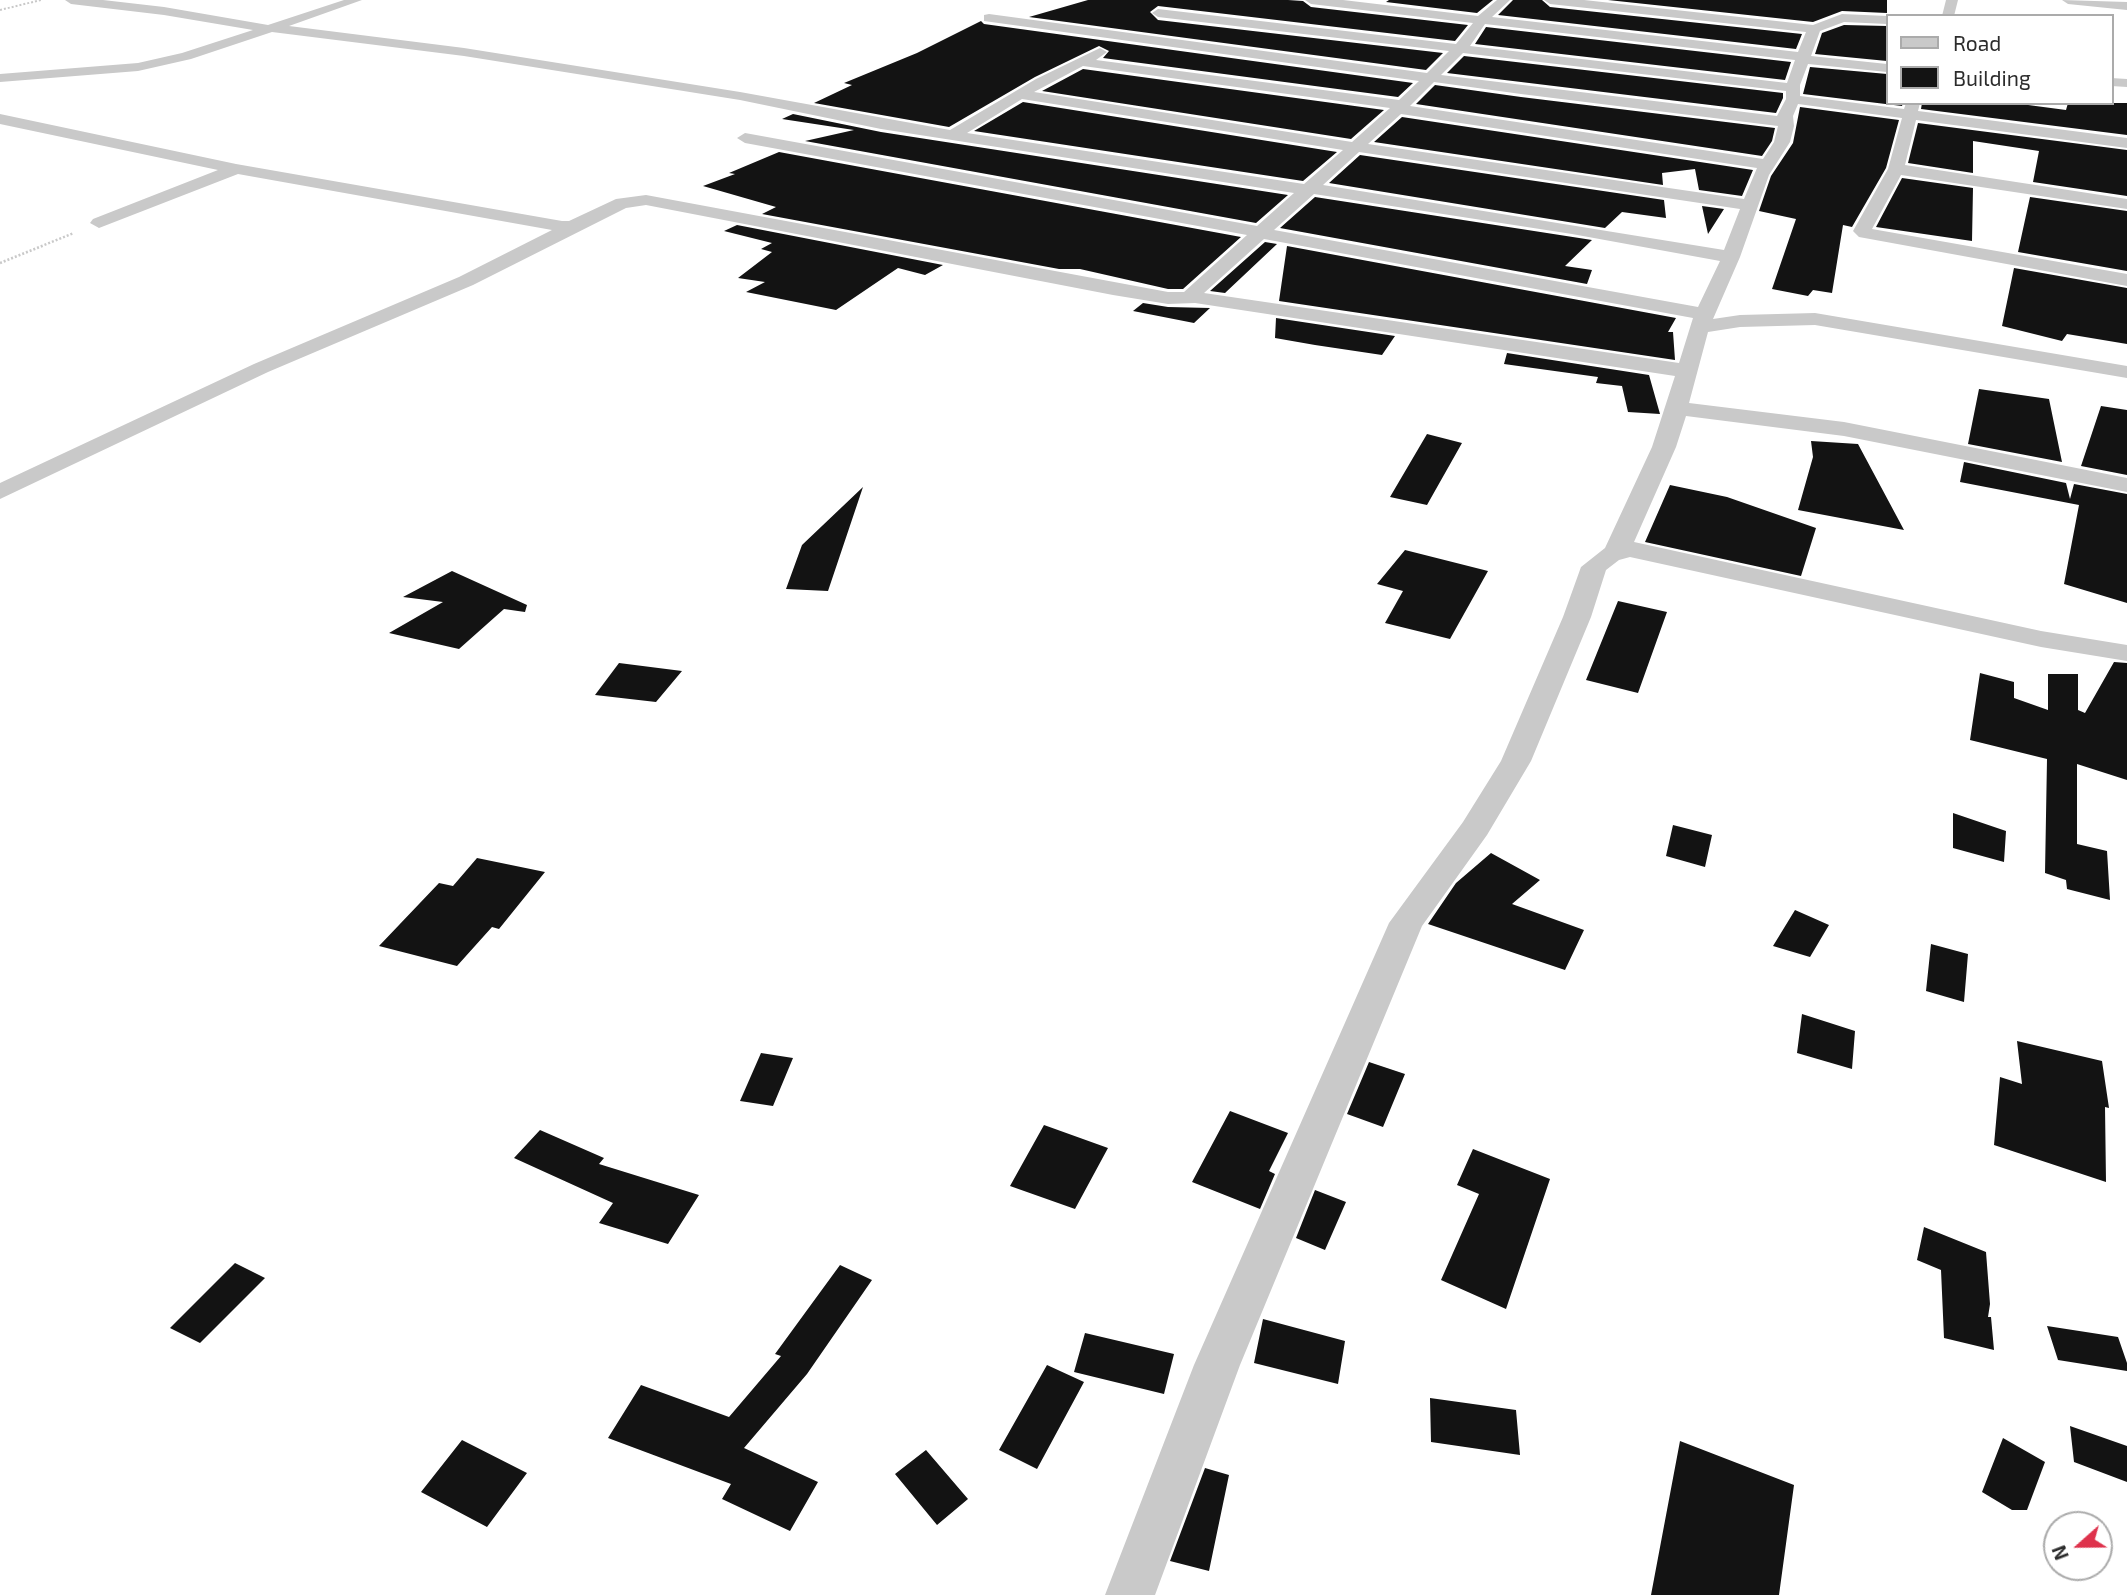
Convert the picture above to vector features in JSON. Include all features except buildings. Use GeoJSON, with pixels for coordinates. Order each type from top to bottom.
{"type":"FeatureCollection","features":[{"type":"Feature","properties":{"kind":"street"},"geometry":{"type":"LineString","coordinates":[[72,0],[464,52],[740,96],[816,113],[1572,229],[1731,257]]}},
{"type":"Feature","properties":{"kind":"street"},"geometry":{"type":"LineString","coordinates":[[0,78],[146,66],[186,56],[356,0]]}},
{"type":"Feature","properties":{"kind":"street"},"geometry":{"type":"LineString","coordinates":[[954,134],[1127,36],[1180,0]]}},
{"type":"Feature","properties":{"kind":"street"},"geometry":{"type":"LineString","coordinates":[[1311,0],[1885,68]]}},
{"type":"Feature","properties":{"kind":"street"},"geometry":{"type":"LineString","coordinates":[[1195,297],[1193,293],[1399,107],[1459,49],[1481,20],[1504,0]]}},
{"type":"Feature","properties":{"kind":"street"},"geometry":{"type":"LineString","coordinates":[[1550,0],[1814,29],[1842,18],[1885,20]]}},
{"type":"Feature","properties":{"kind":"street"},"geometry":{"type":"LineString","coordinates":[[2068,0],[2127,6]]}},
{"type":"Feature","properties":{"kind":"street"},"geometry":{"type":"LineString","coordinates":[[1158,13],[1793,93],[2127,143]]}},
{"type":"Feature","properties":{"kind":"street"},"geometry":{"type":"LineString","coordinates":[[989,18],[1786,122]]}},
{"type":"Feature","properties":{"kind":"street"},"geometry":{"type":"LineString","coordinates":[[1616,553],[1664,447],[1702,320],[1731,257],[1767,165],[1782,142],[1785,116],[1814,29]]}},
{"type":"Feature","properties":{"kind":"street"},"geometry":{"type":"LineString","coordinates":[[1083,62],[1399,107],[1767,165]]}},
{"type":"Feature","properties":{"kind":"street"},"geometry":{"type":"LineString","coordinates":[[1022,95],[1750,205]]}},
{"type":"Feature","properties":{"kind":"street"},"geometry":{"type":"LineString","coordinates":[[1912,109],[1896,169],[1862,231],[1870,236],[2127,280]]}},
{"type":"Feature","properties":{"kind":"street"},"geometry":{"type":"LineString","coordinates":[[0,119],[236,169],[571,227]]}},
{"type":"Feature","properties":{"kind":"street"},"geometry":{"type":"LineString","coordinates":[[745,138],[1702,320],[1815,319],[2127,372]]}},
{"type":"Feature","properties":{"kind":"street"},"geometry":{"type":"LineString","coordinates":[[99,223],[236,169]]}},
{"type":"Feature","properties":{"kind":"street"},"geometry":{"type":"LineString","coordinates":[[1896,169],[2127,204]]}},
{"type":"Feature","properties":{"kind":"street"},"geometry":{"type":"LineString","coordinates":[[0,492],[261,368],[466,281],[622,203],[646,201],[1113,289],[1168,298],[1195,297],[1522,349],[1687,372]]}},
{"type":"Feature","properties":{"kind":"street"},"geometry":{"type":"LineString","coordinates":[[1677,408],[1844,429],[2127,485]]}},
{"type":"Feature","properties":{"kind":"street"},"geometry":{"type":"LineString","coordinates":[[1130,1595],[1217,1365],[1406,923],[1476,828],[1516,761],[1577,617],[1594,567],[1616,553],[1628,550],[1651,553],[2041,639],[2127,653]]}},
{"type":"Feature","properties":{"kind":"path"},"geometry":{"type":"LineString","coordinates":[[0,10],[41,0]]}},
{"type":"Feature","properties":{"kind":"path"},"geometry":{"type":"LineString","coordinates":[[0,263],[99,223]]}}]}
